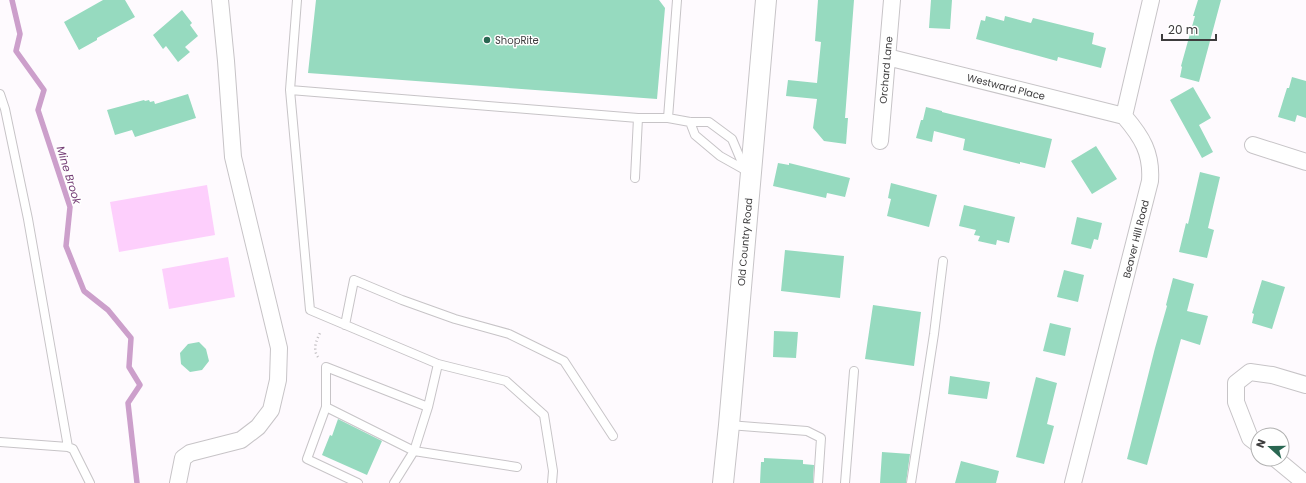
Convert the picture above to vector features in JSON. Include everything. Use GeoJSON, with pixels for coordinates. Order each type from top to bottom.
{"type":"FeatureCollection","features":[{"type":"Feature","properties":{"kind":"street"},"geometry":{"type":"LineString","coordinates":[[178,483],[183,458],[187,455],[241,440],[258,427],[271,410],[278,380],[279,348],[233,157],[220,0]]}},
{"type":"Feature","properties":{"kind":"street","name":"Old Country Road"},"geometry":{"type":"LineString","coordinates":[[723,483],[730,426],[748,175],[766,0]]}},
{"type":"Feature","properties":{"kind":"street","name":"Orchard Lane"},"geometry":{"type":"LineString","coordinates":[[880,141],[892,0]]}},
{"type":"Feature","properties":{"kind":"street"},"geometry":{"type":"LineString","coordinates":[[1124,116],[1151,0]]}},
{"type":"Feature","properties":{"kind":"street","name":"Westward Place"},"geometry":{"type":"LineString","coordinates":[[888,57],[1124,116]]}},
{"type":"Feature","properties":{"kind":"street","name":"Beaver Hill Road"},"geometry":{"type":"LineString","coordinates":[[1073,483],[1150,181],[1151,168],[1149,155],[1136,130],[1124,116]]}},
{"type":"Feature","properties":{"kind":"street"},"geometry":{"type":"LineString","coordinates":[[1253,145],[1306,162]]}},
{"type":"Feature","properties":{"kind":"street"},"geometry":{"type":"LineString","coordinates":[[1250,438],[1236,402],[1236,383],[1250,372],[1272,375],[1306,385]]}},
{"type":"Feature","properties":{"kind":"street"},"geometry":{"type":"LineString","coordinates":[[1286,467],[1305,483]]}},
{"type":"Feature","properties":{"kind":"lane"},"geometry":{"type":"LineString","coordinates":[[297,0],[290,90],[310,310],[438,364],[506,381],[544,415],[553,471],[552,483]]}},
{"type":"Feature","properties":{"kind":"lane"},"geometry":{"type":"LineString","coordinates":[[668,118],[677,0]]}},
{"type":"Feature","properties":{"kind":"lane"},"geometry":{"type":"LineString","coordinates":[[290,90],[638,118],[668,118],[690,122],[709,122],[732,139],[748,175]]}},
{"type":"Feature","properties":{"kind":"lane"},"geometry":{"type":"LineString","coordinates":[[0,94],[5,109],[28,219],[70,448],[90,483]]}},
{"type":"Feature","properties":{"kind":"lane"},"geometry":{"type":"LineString","coordinates":[[635,178],[638,118]]}},
{"type":"Feature","properties":{"kind":"lane"},"geometry":{"type":"LineString","coordinates":[[690,122],[695,135],[720,156],[748,175]]}},
{"type":"Feature","properties":{"kind":"lane"},"geometry":{"type":"LineString","coordinates":[[911,483],[944,261]]}},
{"type":"Feature","properties":{"kind":"lane"},"geometry":{"type":"LineString","coordinates":[[345,325],[354,280],[455,320],[509,334],[564,361],[613,436]]}},
{"type":"Feature","properties":{"kind":"lane"},"geometry":{"type":"LineString","coordinates":[[394,483],[414,451],[428,407],[438,364]]}},
{"type":"Feature","properties":{"kind":"lane"},"geometry":{"type":"LineString","coordinates":[[358,483],[307,459],[326,407],[326,367],[428,407]]}},
{"type":"Feature","properties":{"kind":"lane"},"geometry":{"type":"LineString","coordinates":[[845,483],[854,371]]}},
{"type":"Feature","properties":{"kind":"lane"},"geometry":{"type":"LineString","coordinates":[[326,407],[414,451],[517,467]]}},
{"type":"Feature","properties":{"kind":"lane"},"geometry":{"type":"LineString","coordinates":[[730,426],[807,431],[821,438],[818,483]]}},
{"type":"Feature","properties":{"kind":"lane"},"geometry":{"type":"LineString","coordinates":[[0,442],[70,448]]}},
{"type":"Feature","properties":{"kind":"path"},"geometry":{"type":"LineString","coordinates":[[320,331],[316,343],[316,354],[326,367]]}},
{"type":"Feature","properties":{"kind":"shaded area"},"geometry":{"type":"Polygon","coordinates":[[[207,185],[215,235],[119,252],[110,202],[207,185]]]}},
{"type":"Feature","properties":{"kind":"shaded area"},"geometry":{"type":"Polygon","coordinates":[[[228,257],[235,297],[169,309],[162,269],[228,257]]]}},
{"type":"Feature","properties":{"kind":"building"},"geometry":{"type":"Polygon","coordinates":[[[103,0],[125,0],[135,17],[97,38],[97,40],[79,50],[64,22],[103,0]]]}},
{"type":"Feature","properties":{"kind":"building","name":"ShopRite"},"geometry":{"type":"Polygon","coordinates":[[[316,0],[659,0],[665,8],[657,99],[308,73],[316,0]]]}},
{"type":"Feature","properties":{"kind":"building"},"geometry":{"type":"Polygon","coordinates":[[[818,0],[854,0],[845,118],[848,118],[846,144],[824,141],[813,128],[817,99],[786,96],[788,80],[817,83],[821,42],[815,41],[818,0]]]}},
{"type":"Feature","properties":{"kind":"building"},"geometry":{"type":"Polygon","coordinates":[[[931,0],[952,0],[950,29],[929,28],[931,0]]]}},
{"type":"Feature","properties":{"kind":"building"},"geometry":{"type":"Polygon","coordinates":[[[1198,0],[1221,0],[1199,82],[1180,77],[1181,66],[1198,0]]]}},
{"type":"Feature","properties":{"kind":"building"},"geometry":{"type":"Polygon","coordinates":[[[182,10],[192,23],[190,25],[198,36],[185,47],[190,52],[178,62],[166,46],[163,49],[153,35],[182,10]]]}},
{"type":"Feature","properties":{"kind":"building"},"geometry":{"type":"Polygon","coordinates":[[[986,16],[1004,21],[1005,16],[1031,23],[1033,18],[1094,33],[1092,44],[1106,48],[1101,68],[1058,57],[1057,61],[976,39],[981,20],[985,21],[986,16]]]}},
{"type":"Feature","properties":{"kind":"building"},"geometry":{"type":"Polygon","coordinates":[[[1292,77],[1306,81],[1306,118],[1297,115],[1295,122],[1278,117],[1292,77]]]}},
{"type":"Feature","properties":{"kind":"building"},"geometry":{"type":"Polygon","coordinates":[[[1193,87],[1211,118],[1199,125],[1213,152],[1202,158],[1170,100],[1193,87]]]}},
{"type":"Feature","properties":{"kind":"building"},"geometry":{"type":"Polygon","coordinates":[[[188,94],[196,118],[135,137],[132,130],[115,135],[107,110],[144,100],[149,100],[150,102],[154,101],[155,104],[188,94]]]}},
{"type":"Feature","properties":{"kind":"building"},"geometry":{"type":"Polygon","coordinates":[[[926,107],[1052,139],[1045,168],[1020,162],[1020,164],[963,150],[965,139],[934,131],[932,142],[916,138],[926,107]]]}},
{"type":"Feature","properties":{"kind":"building"},"geometry":{"type":"Polygon","coordinates":[[[1096,146],[1117,179],[1092,194],[1071,161],[1096,146]]]}},
{"type":"Feature","properties":{"kind":"building"},"geometry":{"type":"Polygon","coordinates":[[[778,163],[789,165],[789,163],[850,178],[845,197],[827,193],[826,198],[773,186],[778,163]]]}},
{"type":"Feature","properties":{"kind":"building"},"geometry":{"type":"Polygon","coordinates":[[[1200,172],[1220,177],[1208,228],[1214,230],[1207,258],[1179,252],[1186,223],[1188,224],[1200,172]]]}},
{"type":"Feature","properties":{"kind":"building"},"geometry":{"type":"Polygon","coordinates":[[[891,183],[937,195],[929,227],[887,216],[891,199],[888,198],[891,183]]]}},
{"type":"Feature","properties":{"kind":"building"},"geometry":{"type":"Polygon","coordinates":[[[964,205],[1015,217],[1009,243],[997,240],[996,245],[978,241],[980,236],[974,235],[976,230],[959,226],[964,205]]]}},
{"type":"Feature","properties":{"kind":"building"},"geometry":{"type":"Polygon","coordinates":[[[1077,217],[1102,223],[1098,240],[1094,239],[1091,249],[1071,244],[1077,217]]]}},
{"type":"Feature","properties":{"kind":"building"},"geometry":{"type":"Polygon","coordinates":[[[785,250],[844,256],[840,298],[781,291],[785,250]]]}},
{"type":"Feature","properties":{"kind":"building"},"geometry":{"type":"Polygon","coordinates":[[[1064,270],[1084,275],[1078,302],[1057,297],[1064,270]]]}},
{"type":"Feature","properties":{"kind":"building"},"geometry":{"type":"Polygon","coordinates":[[[1173,278],[1194,284],[1187,311],[1208,316],[1200,345],[1181,339],[1147,465],[1127,459],[1173,278]]]}},
{"type":"Feature","properties":{"kind":"building"},"geometry":{"type":"Polygon","coordinates":[[[1262,280],[1285,287],[1272,329],[1252,323],[1254,314],[1252,313],[1262,280]]]}},
{"type":"Feature","properties":{"kind":"building"},"geometry":{"type":"Polygon","coordinates":[[[873,305],[921,312],[914,366],[865,359],[873,305]]]}},
{"type":"Feature","properties":{"kind":"building"},"geometry":{"type":"Polygon","coordinates":[[[1050,323],[1071,328],[1065,356],[1043,351],[1050,323]]]}},
{"type":"Feature","properties":{"kind":"building"},"geometry":{"type":"Polygon","coordinates":[[[774,331],[798,332],[796,358],[773,357],[774,331]]]}},
{"type":"Feature","properties":{"kind":"building"},"geometry":{"type":"Polygon","coordinates":[[[199,342],[206,349],[209,361],[202,370],[190,372],[181,364],[180,353],[188,344],[199,342]]]}},
{"type":"Feature","properties":{"kind":"building"},"geometry":{"type":"Polygon","coordinates":[[[950,376],[990,382],[987,399],[948,394],[950,376]]]}},
{"type":"Feature","properties":{"kind":"building"},"geometry":{"type":"Polygon","coordinates":[[[1036,377],[1057,383],[1047,424],[1054,426],[1044,464],[1016,457],[1036,377]]]}},
{"type":"Feature","properties":{"kind":"building"},"geometry":{"type":"Polygon","coordinates":[[[338,419],[382,441],[367,475],[322,455],[330,435],[332,436],[338,419]]]}},
{"type":"Feature","properties":{"kind":"building"},"geometry":{"type":"Polygon","coordinates":[[[882,452],[910,454],[906,483],[880,483],[882,452]]]}},
{"type":"Feature","properties":{"kind":"building"},"geometry":{"type":"Polygon","coordinates":[[[764,458],[803,460],[803,464],[814,465],[813,483],[760,483],[761,462],[764,462],[764,458]]]}},
{"type":"Feature","properties":{"kind":"building"},"geometry":{"type":"Polygon","coordinates":[[[961,461],[999,471],[996,483],[955,483],[961,461]]]}},
{"type":"Feature","properties":{"kind":"waterway","name":"Mine Brook"},"geometry":{"type":"LineString","coordinates":[[12,0],[20,34],[16,51],[44,90],[38,110],[70,207],[66,246],[84,291],[108,310],[131,338],[129,367],[140,385],[128,403],[137,483]]}},
{"type":"Feature","properties":{"kind":"place","name":"ShopRite"},"geometry":{"type":"Point","coordinates":[487,40]}}]}
